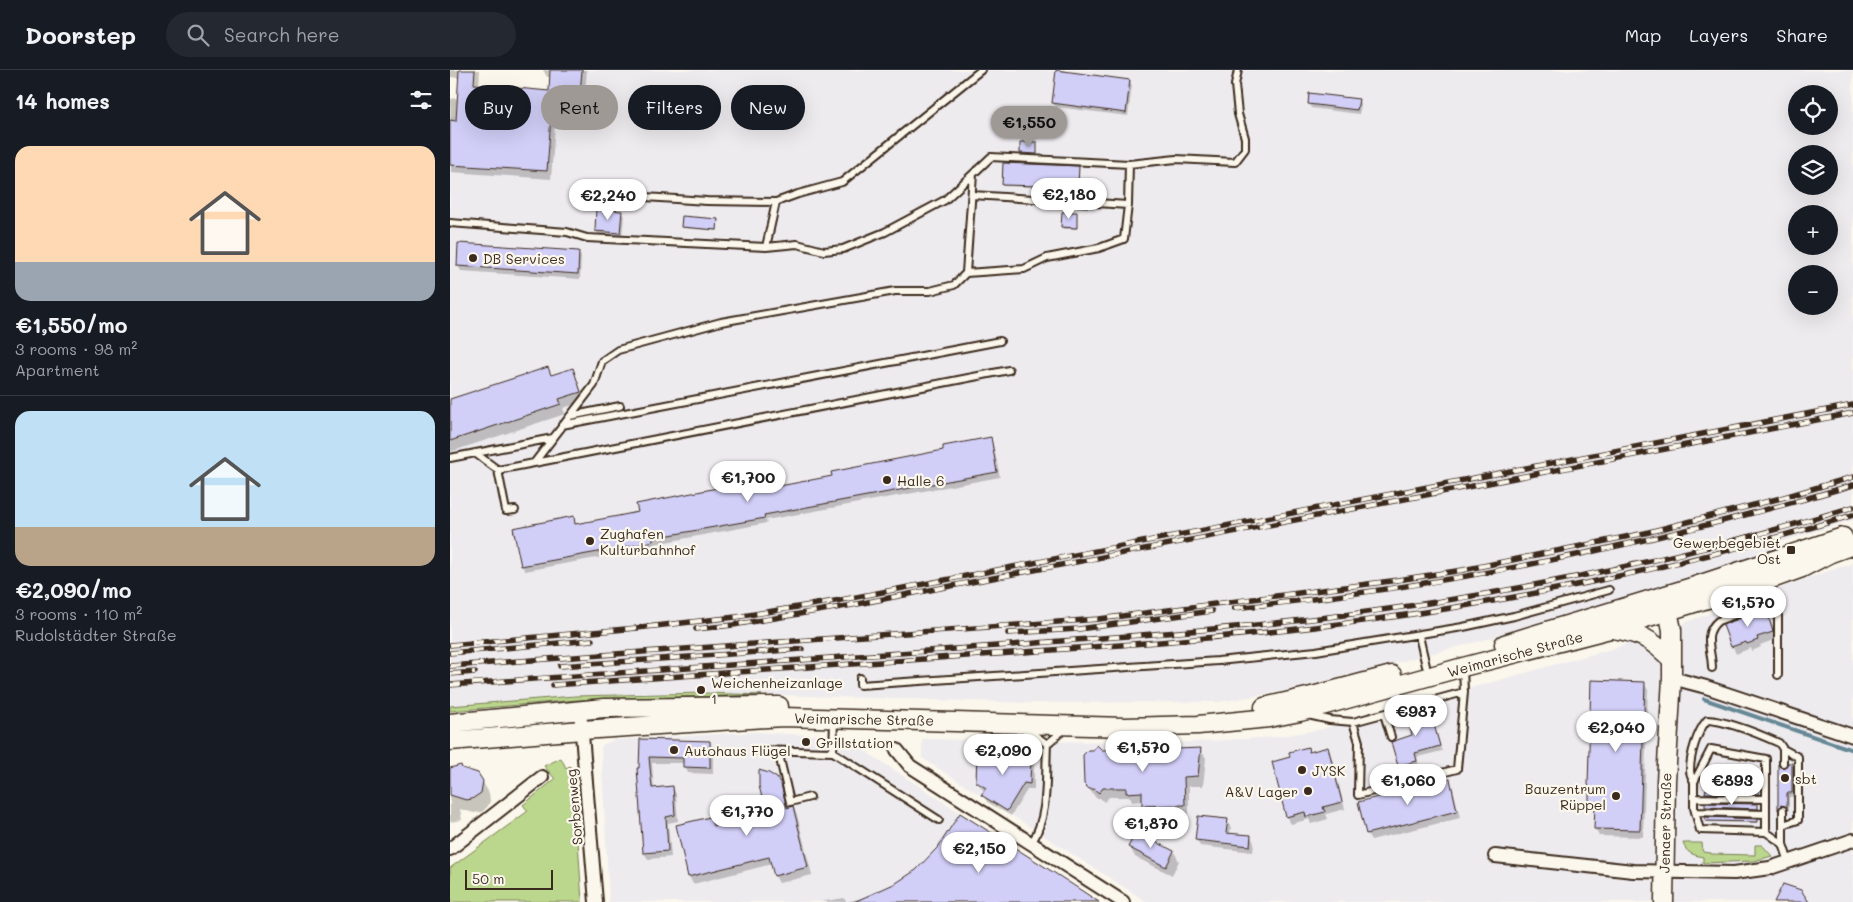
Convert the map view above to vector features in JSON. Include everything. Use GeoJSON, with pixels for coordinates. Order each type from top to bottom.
{"type":"FeatureCollection","features":[{"type":"Feature","properties":{"kind":"main road","name":"Weimarische Straße"},"geometry":{"type":"LineString","coordinates":[[450,741],[737,719],[834,718],[1134,727],[1198,725],[1269,718],[1300,712],[1610,629],[1667,603],[1853,534]]}},
{"type":"Feature","properties":{"kind":"main road","name":"Weimarische Straße"},"geometry":{"type":"LineString","coordinates":[[450,723],[618,708],[790,706],[1125,716],[1186,715],[1270,706],[1667,603],[1766,581],[1802,568],[1831,553],[1853,545]]}},
{"type":"Feature","properties":{"kind":"main road","name":"Jenaer Straße"},"geometry":{"type":"LineString","coordinates":[[1664,902],[1666,781],[1672,678],[1672,630],[1667,603]]}},
{"type":"Feature","properties":{"kind":"main road"},"geometry":{"type":"LineString","coordinates":[[1610,629],[1646,638],[1672,659]]}},
{"type":"Feature","properties":{"kind":"street"},"geometry":{"type":"LineString","coordinates":[[1672,678],[1706,687],[1853,736]]}},
{"type":"Feature","properties":{"kind":"street","name":"Sorbenweg"},"geometry":{"type":"LineString","coordinates":[[580,710],[596,902]]}},
{"type":"Feature","properties":{"kind":"street"},"geometry":{"type":"LineString","coordinates":[[897,750],[910,766],[1123,902]]}},
{"type":"Feature","properties":{"kind":"street"},"geometry":{"type":"LineString","coordinates":[[450,849],[542,777]]}},
{"type":"Feature","properties":{"kind":"street"},"geometry":{"type":"LineString","coordinates":[[1495,856],[1622,870],[1734,873],[1770,868],[1853,840]]}},
{"type":"Feature","properties":{"kind":"lane"},"geometry":{"type":"LineString","coordinates":[[598,194],[707,201],[776,202],[842,182],[981,70]]}},
{"type":"Feature","properties":{"kind":"lane"},"geometry":{"type":"LineString","coordinates":[[450,223],[567,232],[587,238],[766,246],[797,244],[824,251],[843,249],[885,232],[945,200],[991,157],[1129,164],[1176,159],[1235,162],[1245,149],[1245,138],[1238,114],[1235,85],[1238,70]]}},
{"type":"Feature","properties":{"kind":"lane"},"geometry":{"type":"LineString","coordinates":[[534,463],[594,385],[602,361],[618,350],[721,322],[895,292],[930,291],[954,286],[966,274],[1024,269],[1047,258],[1099,248],[1124,239],[1128,205],[1129,164]]}},
{"type":"Feature","properties":{"kind":"lane"},"geometry":{"type":"LineString","coordinates":[[966,274],[973,174]]}},
{"type":"Feature","properties":{"kind":"lane"},"geometry":{"type":"LineString","coordinates":[[972,195],[1128,205]]}},
{"type":"Feature","properties":{"kind":"lane"},"geometry":{"type":"LineString","coordinates":[[766,246],[776,202]]}},
{"type":"Feature","properties":{"kind":"lane"},"geometry":{"type":"LineString","coordinates":[[562,425],[1000,341]]}},
{"type":"Feature","properties":{"kind":"lane"},"geometry":{"type":"LineString","coordinates":[[498,470],[1009,370]]}},
{"type":"Feature","properties":{"kind":"lane"},"geometry":{"type":"LineString","coordinates":[[570,416],[620,406]]}},
{"type":"Feature","properties":{"kind":"lane"},"geometry":{"type":"LineString","coordinates":[[450,458],[552,438]]}},
{"type":"Feature","properties":{"kind":"lane"},"geometry":{"type":"LineString","coordinates":[[475,453],[498,470],[506,512],[515,510]]}},
{"type":"Feature","properties":{"kind":"lane"},"geometry":{"type":"LineString","coordinates":[[860,678],[860,685],[1209,662],[1316,651],[1418,636],[1514,616],[1609,590]]}},
{"type":"Feature","properties":{"kind":"lane"},"geometry":{"type":"LineString","coordinates":[[1712,668],[1712,656],[1708,638],[1712,625],[1764,604],[1770,605],[1778,616],[1778,674]]}},
{"type":"Feature","properties":{"kind":"lane"},"geometry":{"type":"LineString","coordinates":[[1418,636],[1426,666]]}},
{"type":"Feature","properties":{"kind":"lane"},"geometry":{"type":"LineString","coordinates":[[1300,712],[1330,720],[1353,722],[1464,692],[1463,667]]}},
{"type":"Feature","properties":{"kind":"lane","name":"Weimarische Straße"},"geometry":{"type":"LineString","coordinates":[[1353,722],[1359,742],[1358,795],[1457,768],[1464,692]]}},
{"type":"Feature","properties":{"kind":"lane"},"geometry":{"type":"LineString","coordinates":[[1384,714],[1391,737]]}},
{"type":"Feature","properties":{"kind":"lane"},"geometry":{"type":"LineString","coordinates":[[833,752],[834,718]]}},
{"type":"Feature","properties":{"kind":"lane"},"geometry":{"type":"LineString","coordinates":[[1783,825],[1798,820],[1798,757],[1783,749],[1779,743],[1768,738],[1708,720],[1700,728],[1690,773],[1694,782],[1695,812],[1700,830],[1766,832],[1783,844]]}},
{"type":"Feature","properties":{"kind":"lane"},"geometry":{"type":"LineString","coordinates":[[1020,724],[1046,744]]}},
{"type":"Feature","properties":{"kind":"lane"},"geometry":{"type":"LineString","coordinates":[[1046,744],[1070,725]]}},
{"type":"Feature","properties":{"kind":"lane"},"geometry":{"type":"LineString","coordinates":[[1031,844],[1039,832],[1046,789],[1046,744]]}},
{"type":"Feature","properties":{"kind":"lane"},"geometry":{"type":"LineString","coordinates":[[1694,782],[1711,749],[1766,759],[1766,832]]}},
{"type":"Feature","properties":{"kind":"lane"},"geometry":{"type":"LineString","coordinates":[[1783,749],[1783,762]]}},
{"type":"Feature","properties":{"kind":"lane"},"geometry":{"type":"LineString","coordinates":[[756,750],[833,752],[939,820]]}},
{"type":"Feature","properties":{"kind":"lane"},"geometry":{"type":"LineString","coordinates":[[780,751],[780,759],[790,802],[810,797]]}},
{"type":"Feature","properties":{"kind":"lane"},"geometry":{"type":"LineString","coordinates":[[1694,798],[1766,799]]}},
{"type":"Feature","properties":{"kind":"lane"},"geometry":{"type":"LineString","coordinates":[[1783,810],[1783,844],[1789,862]]}},
{"type":"Feature","properties":{"kind":"lane"},"geometry":{"type":"LineString","coordinates":[[1695,812],[1766,814]]}},
{"type":"Feature","properties":{"kind":"shaded area"},"geometry":{"type":"Polygon","coordinates":[[[582,70],[1853,70],[1853,520],[1774,544],[1773,552],[1492,638],[1291,690],[1219,702],[1030,703],[705,693],[575,696],[450,706],[450,116],[465,117],[465,130],[531,130],[531,122],[541,122],[541,130],[618,130],[618,85],[581,85],[582,70]]]}},
{"type":"Feature","properties":{"kind":"shaded area"},"geometry":{"type":"Polygon","coordinates":[[[1853,563],[1853,902],[1147,902],[922,758],[922,739],[1173,743],[1275,737],[1318,730],[1615,648],[1853,563]]]}},
{"type":"Feature","properties":{"kind":"shaded area"},"geometry":{"type":"Polygon","coordinates":[[[756,732],[843,737],[1099,902],[609,902],[601,747],[614,740],[756,732]]]}},
{"type":"Feature","properties":{"kind":"green space"},"geometry":{"type":"Polygon","coordinates":[[[705,693],[762,695],[576,700],[450,711],[450,706],[575,696],[705,693]]]}},
{"type":"Feature","properties":{"kind":"green space"},"geometry":{"type":"Polygon","coordinates":[[[561,758],[566,768],[570,766],[574,778],[582,902],[450,902],[450,868],[528,811],[523,805],[555,779],[544,766],[561,758]]]}},
{"type":"Feature","properties":{"kind":"green space"},"geometry":{"type":"Polygon","coordinates":[[[1683,843],[1702,843],[1703,852],[1711,854],[1755,855],[1755,845],[1762,845],[1772,856],[1754,861],[1703,863],[1703,857],[1690,853],[1683,843]]]}},
{"type":"Feature","properties":{"kind":"building"},"geometry":{"type":"Polygon","coordinates":[[[459,70],[475,70],[474,84],[485,85],[465,85],[465,130],[531,130],[531,89],[541,90],[541,130],[550,130],[547,171],[450,165],[450,120],[456,121],[459,70]]]}},
{"type":"Feature","properties":{"kind":"building"},"geometry":{"type":"Polygon","coordinates":[[[550,70],[582,70],[581,85],[549,85],[550,70]]]}},
{"type":"Feature","properties":{"kind":"building"},"geometry":{"type":"Polygon","coordinates":[[[1056,70],[1130,80],[1126,113],[1052,103],[1056,70]]]}},
{"type":"Feature","properties":{"kind":"building"},"geometry":{"type":"Polygon","coordinates":[[[1309,93],[1359,99],[1357,110],[1308,104],[1309,93]]]}},
{"type":"Feature","properties":{"kind":"building"},"geometry":{"type":"Polygon","coordinates":[[[1020,142],[1037,142],[1037,154],[1020,153],[1020,142]]]}},
{"type":"Feature","properties":{"kind":"building"},"geometry":{"type":"Polygon","coordinates":[[[1003,163],[1079,166],[1078,187],[1002,185],[1003,163]]]}},
{"type":"Feature","properties":{"kind":"building"},"geometry":{"type":"Polygon","coordinates":[[[596,209],[622,211],[620,233],[595,231],[596,209]]]}},
{"type":"Feature","properties":{"kind":"building"},"geometry":{"type":"Polygon","coordinates":[[[1062,212],[1077,212],[1077,228],[1061,227],[1062,212]]]}},
{"type":"Feature","properties":{"kind":"building"},"geometry":{"type":"Polygon","coordinates":[[[682,216],[718,219],[717,230],[681,227],[682,216]]]}},
{"type":"Feature","properties":{"kind":"building"},"geometry":{"type":"Polygon","coordinates":[[[458,243],[579,251],[578,274],[457,266],[458,243]]]}},
{"type":"Feature","properties":{"kind":"building"},"geometry":{"type":"Polygon","coordinates":[[[548,367],[551,375],[573,368],[581,392],[559,399],[561,404],[450,441],[450,399],[548,367]]]}},
{"type":"Feature","properties":{"kind":"building"},"geometry":{"type":"Polygon","coordinates":[[[991,437],[997,472],[764,515],[765,518],[653,538],[653,541],[642,544],[521,566],[513,528],[574,516],[575,524],[618,516],[638,512],[636,504],[758,480],[759,490],[832,476],[831,472],[943,450],[943,446],[991,437]]]}},
{"type":"Feature","properties":{"kind":"building"},"geometry":{"type":"Polygon","coordinates":[[[1764,609],[1766,616],[1768,615],[1773,632],[1757,637],[1758,640],[1747,644],[1746,642],[1731,647],[1723,625],[1764,609]]]}},
{"type":"Feature","properties":{"kind":"building"},"geometry":{"type":"Polygon","coordinates":[[[1591,680],[1645,682],[1640,830],[1594,829],[1595,805],[1589,805],[1588,785],[1591,680]]]}},
{"type":"Feature","properties":{"kind":"building"},"geometry":{"type":"Polygon","coordinates":[[[1429,707],[1440,746],[1415,753],[1417,761],[1398,766],[1391,742],[1412,735],[1406,713],[1429,707]]]}},
{"type":"Feature","properties":{"kind":"building"},"geometry":{"type":"Polygon","coordinates":[[[640,739],[710,741],[710,768],[683,767],[683,758],[649,757],[652,788],[673,786],[675,815],[666,817],[668,851],[643,853],[637,768],[639,768],[640,739]]]}},
{"type":"Feature","properties":{"kind":"building"},"geometry":{"type":"Polygon","coordinates":[[[1122,744],[1135,756],[1151,756],[1151,750],[1201,748],[1198,776],[1184,777],[1185,805],[1142,806],[1142,792],[1126,793],[1126,788],[1103,788],[1099,793],[1094,789],[1089,789],[1084,784],[1083,755],[1088,750],[1093,750],[1097,745],[1102,750],[1117,749],[1122,744]]]}},
{"type":"Feature","properties":{"kind":"building"},"geometry":{"type":"Polygon","coordinates":[[[1308,747],[1309,752],[1328,747],[1342,802],[1323,807],[1325,812],[1306,817],[1305,812],[1286,817],[1272,762],[1290,757],[1289,752],[1308,747]]]}},
{"type":"Feature","properties":{"kind":"building"},"geometry":{"type":"Polygon","coordinates":[[[977,752],[1031,754],[1030,784],[1024,783],[1007,811],[981,795],[986,788],[976,782],[977,752]]]}},
{"type":"Feature","properties":{"kind":"building","name":"sbt"},"geometry":{"type":"Polygon","coordinates":[[[1788,763],[1792,763],[1792,793],[1787,793],[1787,807],[1781,805],[1778,810],[1778,764],[1783,768],[1788,763]]]}},
{"type":"Feature","properties":{"kind":"building"},"geometry":{"type":"Polygon","coordinates":[[[461,765],[462,768],[478,773],[483,781],[481,793],[472,799],[466,800],[450,795],[450,768],[461,765]]]}},
{"type":"Feature","properties":{"kind":"building"},"geometry":{"type":"Polygon","coordinates":[[[1720,767],[1757,768],[1757,790],[1759,790],[1759,794],[1705,793],[1706,789],[1719,789],[1720,767]]]}},
{"type":"Feature","properties":{"kind":"building"},"geometry":{"type":"Polygon","coordinates":[[[759,770],[777,778],[781,784],[787,808],[793,806],[808,867],[774,876],[769,857],[688,877],[676,825],[710,817],[713,826],[766,813],[759,786],[759,770]]]}},
{"type":"Feature","properties":{"kind":"building"},"geometry":{"type":"Polygon","coordinates":[[[1450,779],[1457,811],[1366,834],[1358,802],[1450,779]]]}},
{"type":"Feature","properties":{"kind":"building"},"geometry":{"type":"Polygon","coordinates":[[[1705,803],[1758,804],[1758,809],[1705,807],[1705,803]]]}},
{"type":"Feature","properties":{"kind":"building"},"geometry":{"type":"Polygon","coordinates":[[[960,813],[1099,902],[854,902],[896,883],[916,870],[938,847],[960,813]]]}},
{"type":"Feature","properties":{"kind":"building"},"geometry":{"type":"Polygon","coordinates":[[[1198,816],[1228,819],[1226,833],[1251,835],[1250,846],[1195,840],[1198,816]]]}},
{"type":"Feature","properties":{"kind":"building"},"geometry":{"type":"Polygon","coordinates":[[[1705,817],[1758,819],[1758,822],[1705,821],[1705,817]]]}},
{"type":"Feature","properties":{"kind":"building"},"geometry":{"type":"Polygon","coordinates":[[[1136,832],[1174,851],[1166,867],[1128,847],[1136,832]]]}},
{"type":"Feature","properties":{"kind":"building"},"geometry":{"type":"Polygon","coordinates":[[[1783,884],[1801,890],[1809,902],[1774,902],[1783,884]]]}},
{"type":"Feature","properties":{"kind":"waterway"},"geometry":{"type":"LineString","coordinates":[[1704,699],[1853,750]]}},
{"type":"Feature","properties":{"kind":"railway"},"geometry":{"type":"LineString","coordinates":[[450,645],[736,617],[841,600],[1853,405]]}},
{"type":"Feature","properties":{"kind":"railway"},"geometry":{"type":"LineString","coordinates":[[696,629],[733,625],[847,606],[1853,413]]}},
{"type":"Feature","properties":{"kind":"railway"},"geometry":{"type":"LineString","coordinates":[[450,666],[1099,619],[1391,581],[1463,570],[1645,533],[1781,498],[1853,477]]}},
{"type":"Feature","properties":{"kind":"railway"},"geometry":{"type":"LineString","coordinates":[[1234,608],[1391,588],[1469,576],[1546,561],[1701,527],[1853,485]]}},
{"type":"Feature","properties":{"kind":"railway"},"geometry":{"type":"LineString","coordinates":[[450,685],[1139,635],[1267,624],[1352,614],[1479,595],[1605,571],[1730,542],[1853,507]]}},
{"type":"Feature","properties":{"kind":"railway"},"geometry":{"type":"LineString","coordinates":[[553,685],[1172,641],[1363,621],[1487,602],[1610,578],[1732,549],[1853,515]]}},
{"type":"Feature","properties":{"kind":"railway"},"geometry":{"type":"LineString","coordinates":[[1008,633],[1079,629],[1212,611]]}},
{"type":"Feature","properties":{"kind":"railway"},"geometry":{"type":"LineString","coordinates":[[450,653],[592,640]]}},
{"type":"Feature","properties":{"kind":"railway"},"geometry":{"type":"LineString","coordinates":[[560,666],[802,649]]}},
{"type":"Feature","properties":{"kind":"railway"},"geometry":{"type":"LineString","coordinates":[[450,674],[475,672]]}},
{"type":"Feature","properties":{"kind":"place","name":"DB Services"},"geometry":{"type":"Point","coordinates":[473,258]}},
{"type":"Feature","properties":{"kind":"place","name":"Halle 6"},"geometry":{"type":"Point","coordinates":[887,480]}},
{"type":"Feature","properties":{"kind":"place","name":"Zughafen Kulturbahnhof"},"geometry":{"type":"Point","coordinates":[590,541]}},
{"type":"Feature","properties":{"kind":"place","name":"Gewerbegebiet Ost"},"geometry":{"type":"Point","coordinates":[1791,550]}},
{"type":"Feature","properties":{"kind":"place","name":"Weichenheizanlage 1"},"geometry":{"type":"Point","coordinates":[701,690]}},
{"type":"Feature","properties":{"kind":"place","name":"Grillstation"},"geometry":{"type":"Point","coordinates":[806,742]}},
{"type":"Feature","properties":{"kind":"place","name":"Autohaus Flügel"},"geometry":{"type":"Point","coordinates":[674,750]}},
{"type":"Feature","properties":{"kind":"place","name":"JYSK"},"geometry":{"type":"Point","coordinates":[1302,770]}},
{"type":"Feature","properties":{"kind":"place","name":"sbt"},"geometry":{"type":"Point","coordinates":[1785,778]}},
{"type":"Feature","properties":{"kind":"place","name":"A&V Lager"},"geometry":{"type":"Point","coordinates":[1308,791]}},
{"type":"Feature","properties":{"kind":"place","name":"Bauzentrum Rüppel"},"geometry":{"type":"Point","coordinates":[1616,796]}}]}
